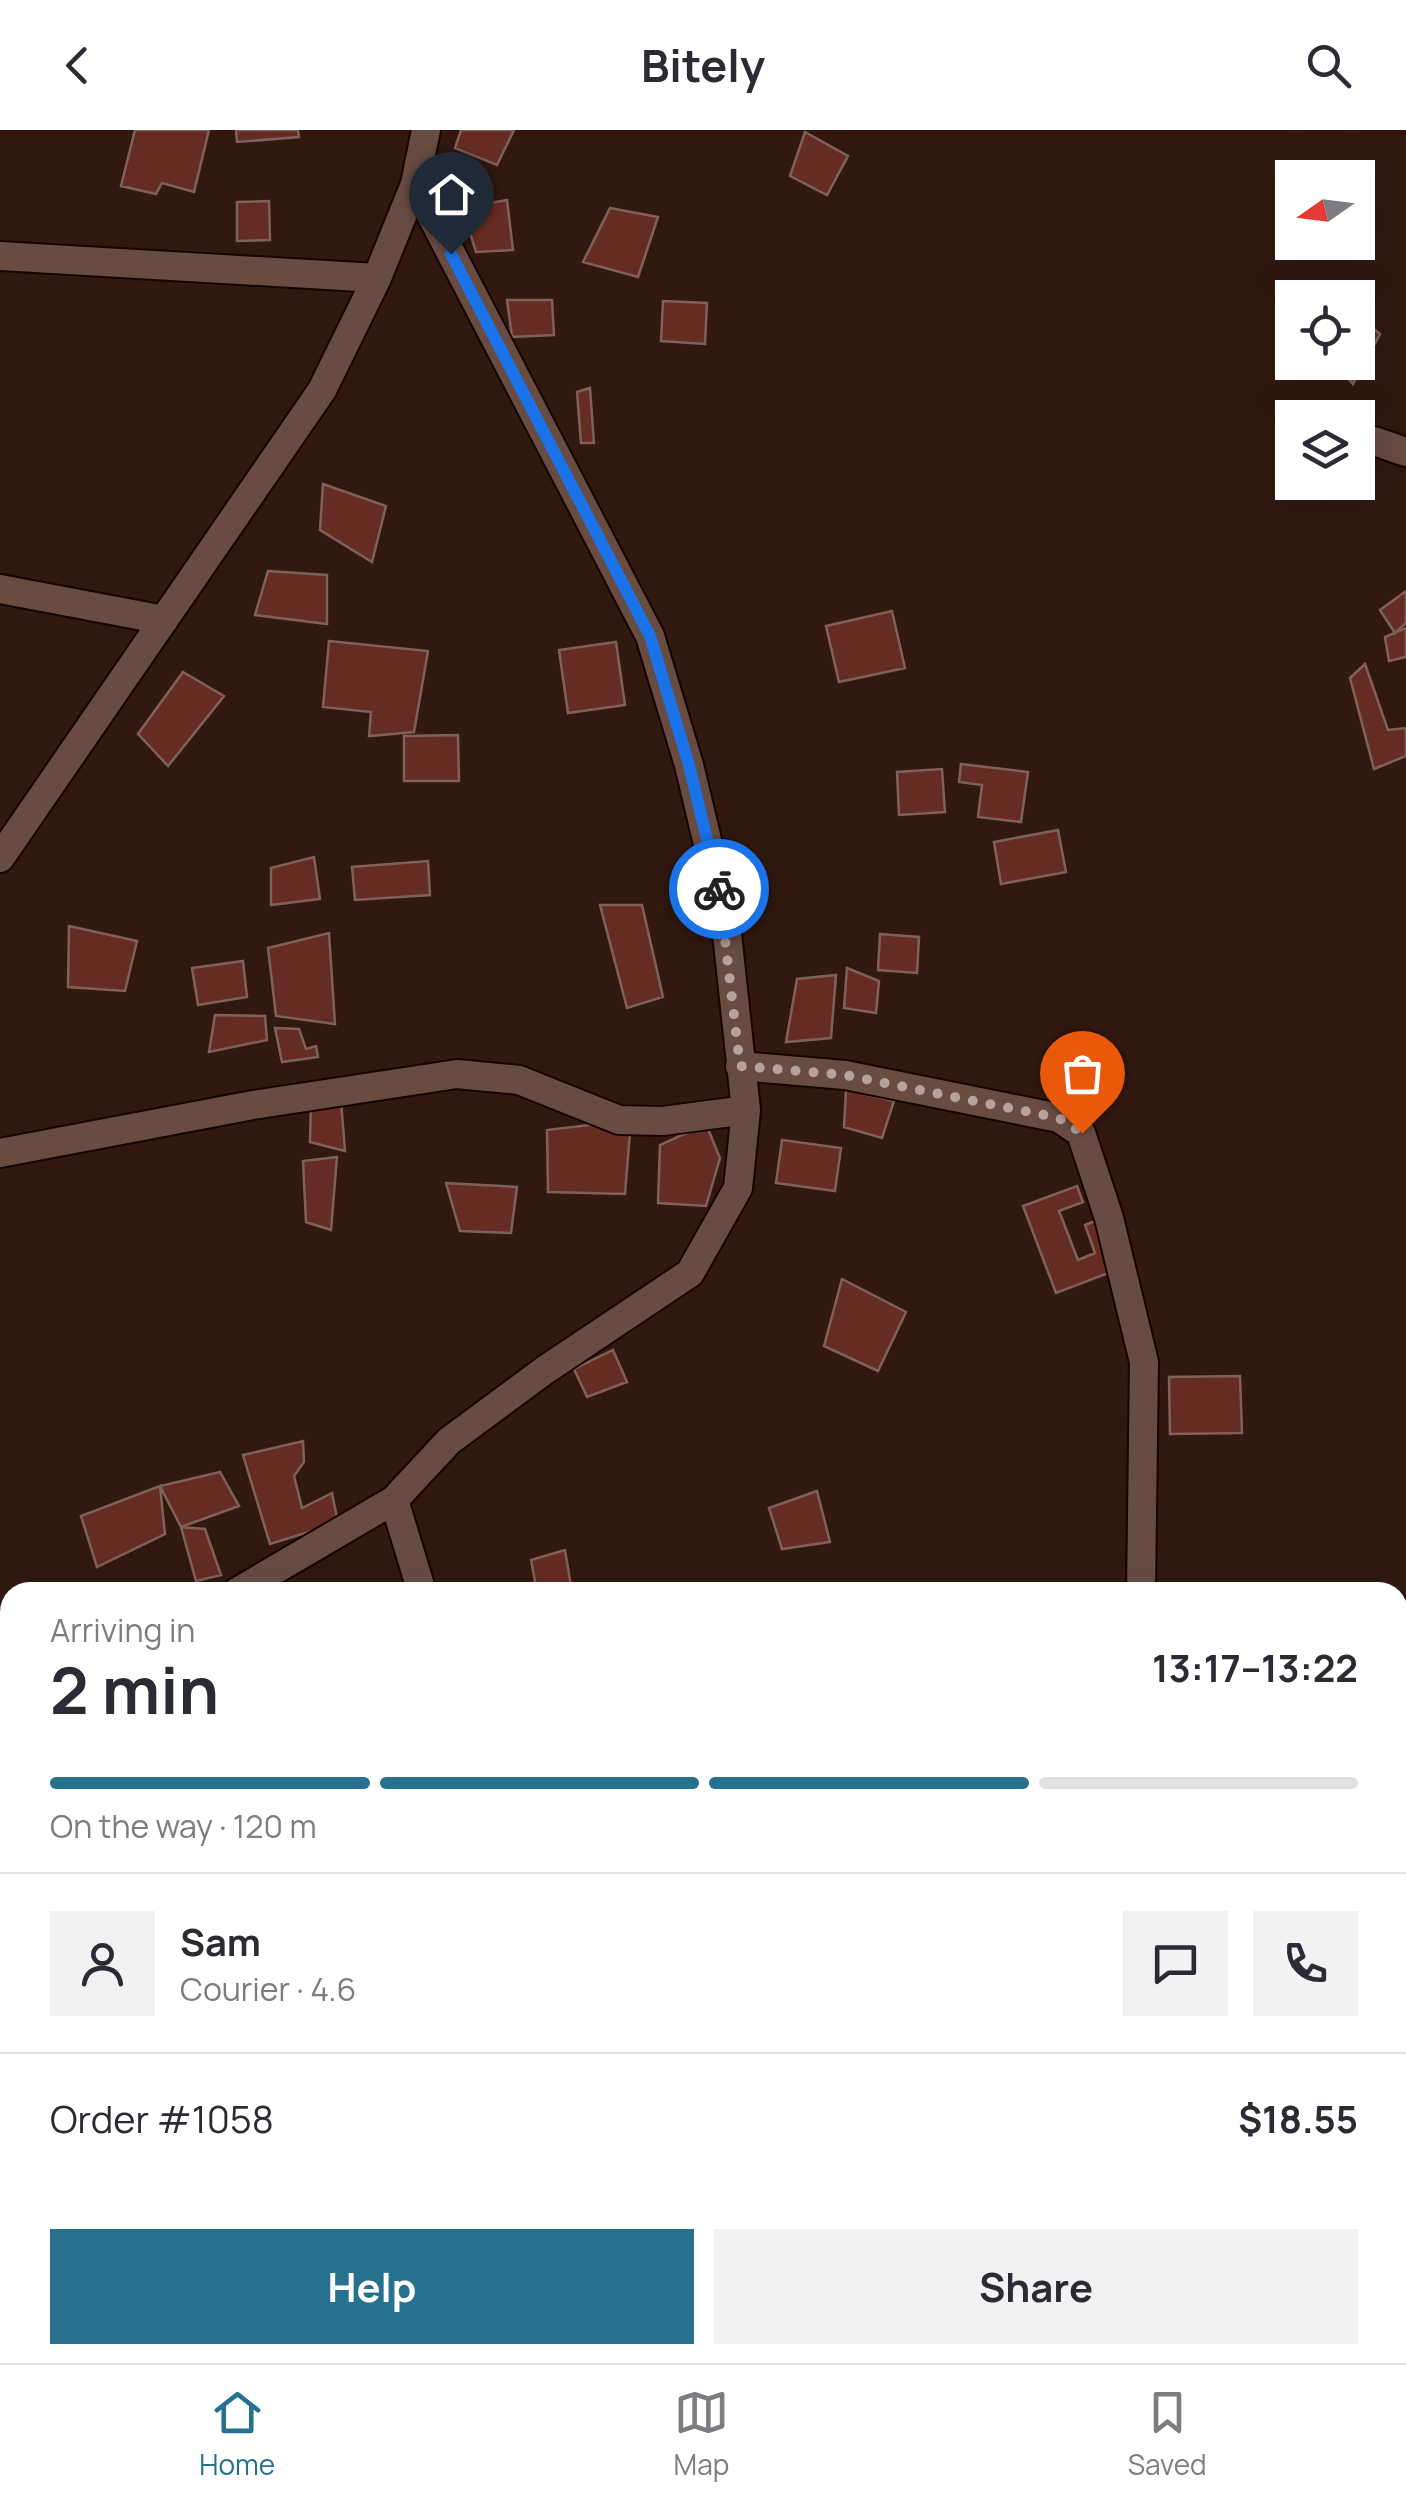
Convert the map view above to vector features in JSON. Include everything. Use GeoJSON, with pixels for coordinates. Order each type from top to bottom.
{"type":"FeatureCollection","features":[{"type":"Feature","properties":{"kind":"street"},"geometry":{"type":"LineString","coordinates":[[0,858],[322,390],[377,278],[415,184],[426,130]]}},
{"type":"Feature","properties":{"kind":"street"},"geometry":{"type":"LineString","coordinates":[[255,1582],[394,1500],[449,1441],[545,1370],[690,1273],[738,1188],[746,1110],[725,915],[689,765],[650,636],[415,184]]}},
{"type":"Feature","properties":{"kind":"street"},"geometry":{"type":"LineString","coordinates":[[0,256],[377,278]]}},
{"type":"Feature","properties":{"kind":"street"},"geometry":{"type":"LineString","coordinates":[[1375,440],[1406,452]]}},
{"type":"Feature","properties":{"kind":"street"},"geometry":{"type":"LineString","coordinates":[[0,590],[164,620]]}},
{"type":"Feature","properties":{"kind":"street"},"geometry":{"type":"LineString","coordinates":[[740,1066],[845,1075],[1059,1118],[1082,1133],[1144,1362],[1141,1582]]}},
{"type":"Feature","properties":{"kind":"street"},"geometry":{"type":"LineString","coordinates":[[0,1154],[253,1106],[457,1074],[519,1080],[619,1120],[663,1121],[746,1110]]}},
{"type":"Feature","properties":{"kind":"street"},"geometry":{"type":"LineString","coordinates":[[394,1500],[419,1582]]}},
{"type":"Feature","properties":{"kind":"building"},"geometry":{"type":"Polygon","coordinates":[[[135,130],[209,130],[194,192],[162,183],[156,194],[121,186],[135,130]]]}},
{"type":"Feature","properties":{"kind":"building"},"geometry":{"type":"Polygon","coordinates":[[[236,130],[298,130],[299,137],[237,142],[236,130]]]}},
{"type":"Feature","properties":{"kind":"building"},"geometry":{"type":"Polygon","coordinates":[[[461,130],[514,130],[497,165],[455,148],[461,130]]]}},
{"type":"Feature","properties":{"kind":"building"},"geometry":{"type":"Polygon","coordinates":[[[805,132],[848,156],[827,195],[790,176],[805,132]]]}},
{"type":"Feature","properties":{"kind":"building"},"geometry":{"type":"Polygon","coordinates":[[[507,200],[513,250],[476,252],[462,208],[507,200]]]}},
{"type":"Feature","properties":{"kind":"building"},"geometry":{"type":"Polygon","coordinates":[[[269,201],[270,240],[237,241],[237,202],[269,201]]]}},
{"type":"Feature","properties":{"kind":"building"},"geometry":{"type":"Polygon","coordinates":[[[610,208],[658,217],[638,277],[583,262],[610,208]]]}},
{"type":"Feature","properties":{"kind":"building"},"geometry":{"type":"Polygon","coordinates":[[[507,300],[552,300],[554,335],[512,337],[507,300]]]}},
{"type":"Feature","properties":{"kind":"building"},"geometry":{"type":"Polygon","coordinates":[[[663,301],[707,303],[705,344],[661,341],[663,301]]]}},
{"type":"Feature","properties":{"kind":"building"},"geometry":{"type":"Polygon","coordinates":[[[590,388],[594,443],[581,443],[577,392],[590,388]]]}},
{"type":"Feature","properties":{"kind":"building"},"geometry":{"type":"Polygon","coordinates":[[[323,484],[386,506],[372,562],[320,530],[323,484]]]}},
{"type":"Feature","properties":{"kind":"building"},"geometry":{"type":"Polygon","coordinates":[[[268,571],[327,575],[327,624],[255,615],[268,571]]]}},
{"type":"Feature","properties":{"kind":"building"},"geometry":{"type":"Polygon","coordinates":[[[1406,591],[1406,623],[1395,633],[1380,610],[1406,591]]]}},
{"type":"Feature","properties":{"kind":"building"},"geometry":{"type":"Polygon","coordinates":[[[892,611],[905,668],[839,682],[826,626],[892,611]]]}},
{"type":"Feature","properties":{"kind":"building"},"geometry":{"type":"Polygon","coordinates":[[[1406,628],[1406,657],[1389,661],[1385,637],[1406,628]]]}},
{"type":"Feature","properties":{"kind":"building"},"geometry":{"type":"Polygon","coordinates":[[[329,641],[428,651],[414,732],[369,736],[371,712],[323,707],[329,641]]]}},
{"type":"Feature","properties":{"kind":"building"},"geometry":{"type":"Polygon","coordinates":[[[616,642],[625,705],[568,713],[559,650],[616,642]]]}},
{"type":"Feature","properties":{"kind":"building"},"geometry":{"type":"Polygon","coordinates":[[[1365,664],[1388,730],[1406,728],[1406,756],[1374,769],[1350,678],[1365,664]]]}},
{"type":"Feature","properties":{"kind":"building"},"geometry":{"type":"Polygon","coordinates":[[[183,672],[224,696],[168,766],[138,734],[183,672]]]}},
{"type":"Feature","properties":{"kind":"building"},"geometry":{"type":"Polygon","coordinates":[[[458,735],[459,781],[404,781],[404,736],[458,735]]]}},
{"type":"Feature","properties":{"kind":"building"},"geometry":{"type":"Polygon","coordinates":[[[961,764],[1028,772],[1021,822],[978,817],[982,785],[959,782],[961,764]]]}},
{"type":"Feature","properties":{"kind":"building"},"geometry":{"type":"Polygon","coordinates":[[[942,769],[945,812],[899,815],[897,772],[942,769]]]}},
{"type":"Feature","properties":{"kind":"building"},"geometry":{"type":"Polygon","coordinates":[[[1058,830],[1066,872],[1001,884],[994,842],[1058,830]]]}},
{"type":"Feature","properties":{"kind":"building"},"geometry":{"type":"Polygon","coordinates":[[[314,857],[320,899],[271,905],[271,868],[314,857]]]}},
{"type":"Feature","properties":{"kind":"building"},"geometry":{"type":"Polygon","coordinates":[[[428,861],[430,895],[355,900],[352,867],[428,861]]]}},
{"type":"Feature","properties":{"kind":"building"},"geometry":{"type":"Polygon","coordinates":[[[600,905],[642,905],[663,997],[627,1008],[600,905]]]}},
{"type":"Feature","properties":{"kind":"building"},"geometry":{"type":"Polygon","coordinates":[[[69,926],[137,941],[125,991],[68,987],[69,926]]]}},
{"type":"Feature","properties":{"kind":"building"},"geometry":{"type":"Polygon","coordinates":[[[329,933],[335,1024],[276,1016],[268,948],[329,933]]]}},
{"type":"Feature","properties":{"kind":"building"},"geometry":{"type":"Polygon","coordinates":[[[880,934],[919,937],[917,973],[878,970],[880,934]]]}},
{"type":"Feature","properties":{"kind":"building"},"geometry":{"type":"Polygon","coordinates":[[[243,961],[247,997],[198,1005],[192,968],[243,961]]]}},
{"type":"Feature","properties":{"kind":"building"},"geometry":{"type":"Polygon","coordinates":[[[847,968],[879,981],[876,1013],[844,1008],[847,968]]]}},
{"type":"Feature","properties":{"kind":"building"},"geometry":{"type":"Polygon","coordinates":[[[836,975],[831,1038],[786,1042],[797,979],[836,975]]]}},
{"type":"Feature","properties":{"kind":"building"},"geometry":{"type":"Polygon","coordinates":[[[215,1015],[265,1016],[267,1040],[209,1052],[215,1015]]]}},
{"type":"Feature","properties":{"kind":"building"},"geometry":{"type":"Polygon","coordinates":[[[275,1028],[299,1029],[306,1049],[316,1046],[318,1057],[282,1062],[275,1028]]]}},
{"type":"Feature","properties":{"kind":"building"},"geometry":{"type":"Polygon","coordinates":[[[846,1090],[894,1101],[882,1138],[844,1127],[846,1090]]]}},
{"type":"Feature","properties":{"kind":"building"},"geometry":{"type":"Polygon","coordinates":[[[341,1101],[345,1151],[310,1142],[311,1104],[341,1101]]]}},
{"type":"Feature","properties":{"kind":"building"},"geometry":{"type":"Polygon","coordinates":[[[631,1120],[625,1194],[548,1192],[547,1130],[631,1120]]]}},
{"type":"Feature","properties":{"kind":"building"},"geometry":{"type":"Polygon","coordinates":[[[706,1124],[720,1158],[706,1206],[658,1203],[660,1145],[706,1124]]]}},
{"type":"Feature","properties":{"kind":"building"},"geometry":{"type":"Polygon","coordinates":[[[782,1140],[841,1148],[835,1191],[776,1183],[782,1140]]]}},
{"type":"Feature","properties":{"kind":"building"},"geometry":{"type":"Polygon","coordinates":[[[337,1157],[331,1230],[306,1222],[303,1161],[337,1157]]]}},
{"type":"Feature","properties":{"kind":"building"},"geometry":{"type":"Polygon","coordinates":[[[446,1183],[517,1187],[511,1233],[460,1231],[446,1183]]]}},
{"type":"Feature","properties":{"kind":"building"},"geometry":{"type":"Polygon","coordinates":[[[1077,1186],[1083,1202],[1059,1211],[1078,1260],[1095,1253],[1085,1225],[1100,1219],[1119,1269],[1056,1293],[1023,1206],[1077,1186]]]}},
{"type":"Feature","properties":{"kind":"building"},"geometry":{"type":"Polygon","coordinates":[[[842,1279],[906,1312],[878,1371],[824,1346],[842,1279]]]}},
{"type":"Feature","properties":{"kind":"building"},"geometry":{"type":"Polygon","coordinates":[[[613,1350],[627,1382],[587,1397],[574,1369],[613,1350]]]}},
{"type":"Feature","properties":{"kind":"building"},"geometry":{"type":"Polygon","coordinates":[[[1240,1376],[1242,1433],[1170,1434],[1169,1377],[1240,1376]]]}},
{"type":"Feature","properties":{"kind":"building"},"geometry":{"type":"Polygon","coordinates":[[[303,1441],[304,1462],[294,1476],[302,1508],[332,1493],[338,1523],[270,1544],[243,1455],[303,1441]]]}},
{"type":"Feature","properties":{"kind":"building"},"geometry":{"type":"Polygon","coordinates":[[[220,1472],[239,1506],[181,1527],[160,1486],[220,1472]]]}},
{"type":"Feature","properties":{"kind":"building"},"geometry":{"type":"Polygon","coordinates":[[[160,1486],[165,1534],[97,1567],[81,1516],[160,1486]]]}},
{"type":"Feature","properties":{"kind":"building"},"geometry":{"type":"Polygon","coordinates":[[[817,1491],[830,1542],[782,1549],[769,1508],[817,1491]]]}},
{"type":"Feature","properties":{"kind":"building"},"geometry":{"type":"Polygon","coordinates":[[[181,1527],[205,1529],[221,1575],[196,1581],[181,1527]]]}},
{"type":"Feature","properties":{"kind":"building"},"geometry":{"type":"Polygon","coordinates":[[[565,1550],[570,1582],[535,1582],[531,1560],[565,1550]]]}},
{"type":"Feature","properties":{"kind":"way so far"},"geometry":{"type":"LineString","coordinates":[[719,889],[740,1066],[845,1075],[1059,1118],[1082,1133]]}},
{"type":"Feature","properties":{"kind":"route"},"geometry":{"type":"LineString","coordinates":[[451,254],[595,538],[650,636],[689,765],[719,889]]}}]}
